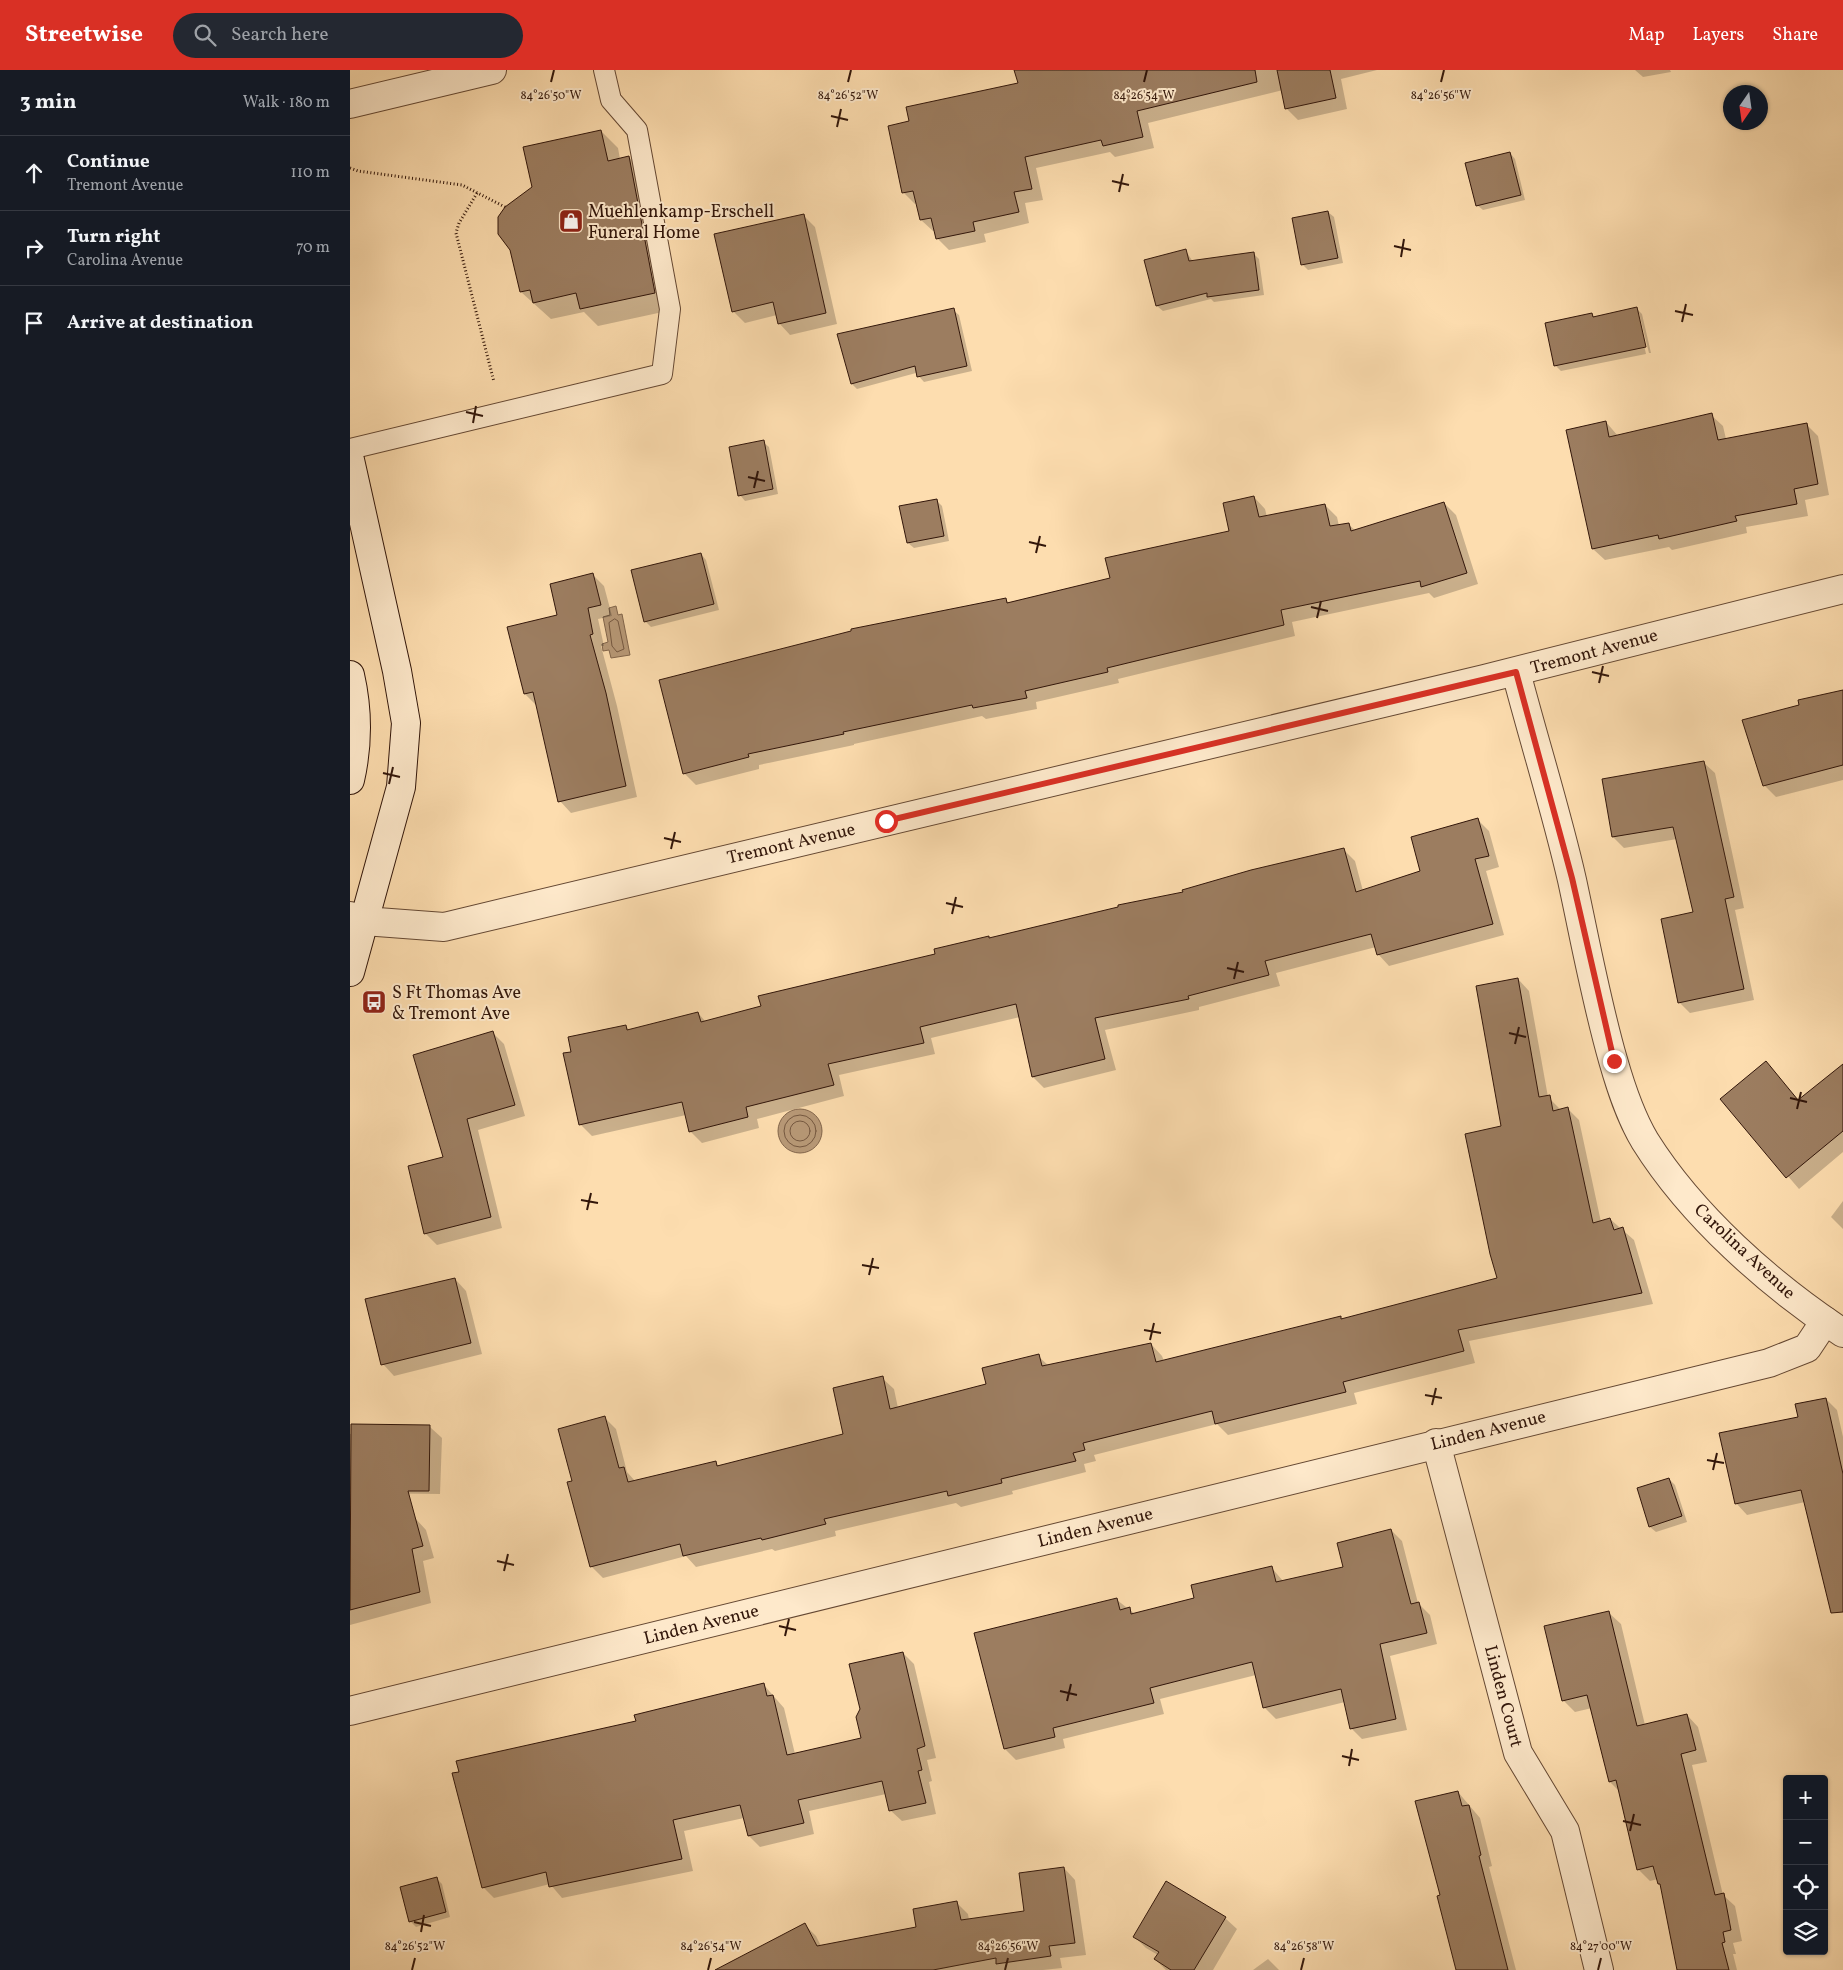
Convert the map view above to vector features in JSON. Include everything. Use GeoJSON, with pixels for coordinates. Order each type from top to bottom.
{"type":"FeatureCollection","features":[{"type":"Feature","properties":{"kind":"street"},"geometry":{"type":"LineString","coordinates":[[350,104],[492,70]]}},
{"type":"Feature","properties":{"kind":"street"},"geometry":{"type":"LineString","coordinates":[[350,460],[393,654],[406,723],[400,787],[357,919],[350,972]]}},
{"type":"Feature","properties":{"kind":"street","name":"Tremont Avenue"},"geometry":{"type":"LineString","coordinates":[[357,919],[444,926],[1516,672],[1843,589]]}},
{"type":"Feature","properties":{"kind":"street","name":"Carolina Avenue"},"geometry":{"type":"LineString","coordinates":[[1516,672],[1572,878],[1605,1032],[1627,1106],[1646,1142],[1686,1196],[1735,1247],[1834,1327]]}},
{"type":"Feature","properties":{"kind":"street"},"geometry":{"type":"LineString","coordinates":[[350,675],[357,722],[354,761],[350,780]]}},
{"type":"Feature","properties":{"kind":"street","name":"Linden Avenue"},"geometry":{"type":"LineString","coordinates":[[350,1712],[1769,1362],[1807,1348],[1834,1327]]}},
{"type":"Feature","properties":{"kind":"street","name":"Linden Court"},"geometry":{"type":"LineString","coordinates":[[1436,1443],[1518,1753],[1565,1831],[1598,1970]]}},
{"type":"Feature","properties":{"kind":"lane"},"geometry":{"type":"LineString","coordinates":[[350,449],[662,374],[670,309],[637,130],[611,100],[604,70]]}},
{"type":"Feature","properties":{"kind":"path"},"geometry":{"type":"LineString","coordinates":[[350,168],[358,171],[462,185],[505,207]]}},
{"type":"Feature","properties":{"kind":"path"},"geometry":{"type":"LineString","coordinates":[[478,193],[459,223],[456,233],[500,413]]}},
{"type":"Feature","properties":{"kind":"water"},"geometry":{"type":"Polygon","coordinates":[[[616,606],[618,615],[622,614],[630,655],[611,658],[609,650],[603,651],[602,644],[608,642],[603,617],[610,615],[609,608],[616,606]]]}},
{"type":"Feature","properties":{"kind":"water"},"geometry":{"type":"Polygon","coordinates":[[[800,1109],[812,1113],[818,1119],[822,1131],[818,1143],[812,1149],[800,1153],[788,1149],[782,1143],[778,1131],[782,1119],[788,1113],[800,1109]]]}},
{"type":"Feature","properties":{"kind":"building"},"geometry":{"type":"Polygon","coordinates":[[[1014,70],[1255,70],[1257,82],[1137,111],[1143,137],[1103,146],[1101,140],[1025,157],[1032,189],[1014,192],[1019,212],[973,222],[975,231],[936,239],[931,218],[920,220],[913,191],[902,193],[888,126],[909,121],[906,107],[1018,83],[1014,70]]]}},
{"type":"Feature","properties":{"kind":"building"},"geometry":{"type":"Polygon","coordinates":[[[1277,70],[1330,70],[1336,98],[1285,109],[1277,70]]]}},
{"type":"Feature","properties":{"kind":"building","name":"Muehlenkamp-Erschell Funeral Home"},"geometry":{"type":"Polygon","coordinates":[[[601,130],[608,161],[629,156],[655,293],[580,309],[576,293],[533,303],[530,290],[520,292],[510,250],[498,234],[498,217],[505,207],[532,187],[523,147],[601,130]]]}},
{"type":"Feature","properties":{"kind":"building"},"geometry":{"type":"Polygon","coordinates":[[[1510,152],[1521,195],[1476,206],[1465,163],[1510,152]]]}},
{"type":"Feature","properties":{"kind":"building"},"geometry":{"type":"Polygon","coordinates":[[[1328,211],[1338,258],[1301,265],[1292,218],[1328,211]]]}},
{"type":"Feature","properties":{"kind":"building"},"geometry":{"type":"Polygon","coordinates":[[[804,214],[826,313],[778,324],[773,302],[732,312],[714,234],[804,214]]]}},
{"type":"Feature","properties":{"kind":"building"},"geometry":{"type":"Polygon","coordinates":[[[1186,249],[1189,261],[1254,252],[1259,290],[1207,297],[1207,293],[1156,306],[1144,260],[1186,249]]]}},
{"type":"Feature","properties":{"kind":"building"},"geometry":{"type":"Polygon","coordinates":[[[1637,307],[1646,347],[1554,366],[1545,323],[1592,313],[1593,317],[1637,307]]]}},
{"type":"Feature","properties":{"kind":"building"},"geometry":{"type":"Polygon","coordinates":[[[954,308],[967,366],[917,377],[915,366],[851,384],[837,334],[954,308]]]}},
{"type":"Feature","properties":{"kind":"building"},"geometry":{"type":"Polygon","coordinates":[[[1712,413],[1718,440],[1807,423],[1818,484],[1794,489],[1797,504],[1735,516],[1737,521],[1659,539],[1658,535],[1592,549],[1566,430],[1606,421],[1609,437],[1712,413]]]}},
{"type":"Feature","properties":{"kind":"building"},"geometry":{"type":"Polygon","coordinates":[[[764,440],[773,489],[738,496],[729,447],[764,440]]]}},
{"type":"Feature","properties":{"kind":"building"},"geometry":{"type":"Polygon","coordinates":[[[1254,496],[1259,517],[1325,504],[1330,526],[1349,523],[1351,531],[1444,502],[1467,573],[1421,587],[1420,581],[1281,610],[1284,625],[1107,668],[1108,672],[1025,691],[1027,698],[973,708],[972,705],[843,732],[844,734],[748,754],[749,757],[683,774],[659,680],[851,631],[851,629],[1006,598],[1007,603],[1110,578],[1105,558],[1229,531],[1223,503],[1254,496]]]}},
{"type":"Feature","properties":{"kind":"building"},"geometry":{"type":"Polygon","coordinates":[[[937,499],[944,536],[907,543],[899,506],[937,499]]]}},
{"type":"Feature","properties":{"kind":"building"},"geometry":{"type":"Polygon","coordinates":[[[701,553],[714,604],[644,622],[631,570],[701,553]]]}},
{"type":"Feature","properties":{"kind":"building"},"geometry":{"type":"Polygon","coordinates":[[[593,573],[601,605],[588,608],[593,634],[590,635],[606,693],[626,786],[558,802],[533,692],[524,694],[507,627],[557,615],[550,584],[593,573]]]}},
{"type":"Feature","properties":{"kind":"building"},"geometry":{"type":"Polygon","coordinates":[[[1843,690],[1843,765],[1763,786],[1742,720],[1799,705],[1798,700],[1843,690]]]}},
{"type":"Feature","properties":{"kind":"building"},"geometry":{"type":"Polygon","coordinates":[[[1704,761],[1734,897],[1725,899],[1744,989],[1678,1003],[1661,919],[1693,912],[1673,827],[1612,837],[1602,779],[1704,761]]]}},
{"type":"Feature","properties":{"kind":"building"},"geometry":{"type":"Polygon","coordinates":[[[1478,818],[1489,856],[1475,859],[1493,924],[1377,955],[1371,934],[1265,961],[1269,975],[1188,996],[1189,999],[1095,1018],[1105,1059],[1032,1077],[1016,1004],[920,1027],[924,1043],[828,1064],[834,1085],[746,1107],[748,1117],[689,1132],[682,1102],[579,1125],[563,1053],[571,1052],[568,1037],[626,1025],[627,1030],[698,1012],[701,1022],[761,1006],[758,996],[935,954],[934,949],[989,936],[989,938],[1118,907],[1118,905],[1183,892],[1182,890],[1251,870],[1344,848],[1356,892],[1420,871],[1411,837],[1478,818]]]}},
{"type":"Feature","properties":{"kind":"building"},"geometry":{"type":"Polygon","coordinates":[[[1518,978],[1539,1097],[1550,1095],[1553,1111],[1568,1107],[1593,1223],[1610,1218],[1614,1230],[1623,1227],[1642,1293],[1458,1330],[1464,1351],[1343,1382],[1346,1392],[1215,1424],[1212,1411],[1083,1443],[1085,1450],[1073,1453],[1076,1461],[1001,1479],[1002,1483],[948,1496],[947,1491],[824,1519],[826,1524],[762,1540],[761,1538],[683,1556],[680,1544],[590,1567],[567,1482],[572,1481],[558,1429],[605,1416],[619,1468],[624,1467],[628,1482],[716,1461],[717,1466],[843,1434],[833,1388],[883,1376],[890,1409],[986,1384],[982,1368],[1039,1354],[1042,1366],[1151,1343],[1156,1362],[1341,1316],[1341,1319],[1497,1278],[1490,1254],[1465,1134],[1501,1126],[1476,986],[1518,978]]]}},
{"type":"Feature","properties":{"kind":"building"},"geometry":{"type":"Polygon","coordinates":[[[493,1031],[515,1105],[467,1119],[491,1217],[424,1234],[408,1166],[443,1157],[413,1055],[493,1031]]]}},
{"type":"Feature","properties":{"kind":"building"},"geometry":{"type":"Polygon","coordinates":[[[1766,1061],[1798,1100],[1843,1064],[1843,1131],[1786,1178],[1720,1099],[1766,1061]]]}},
{"type":"Feature","properties":{"kind":"building"},"geometry":{"type":"Polygon","coordinates":[[[455,1278],[471,1343],[381,1365],[365,1299],[455,1278]]]}},
{"type":"Feature","properties":{"kind":"building"},"geometry":{"type":"Polygon","coordinates":[[[1826,1398],[1843,1474],[1843,1612],[1831,1613],[1801,1490],[1735,1504],[1719,1433],[1798,1417],[1795,1404],[1826,1398]]]}},
{"type":"Feature","properties":{"kind":"building"},"geometry":{"type":"Polygon","coordinates":[[[351,1424],[430,1425],[429,1491],[408,1491],[423,1546],[412,1549],[420,1592],[350,1610],[351,1424]]]}},
{"type":"Feature","properties":{"kind":"building"},"geometry":{"type":"Polygon","coordinates":[[[1669,1478],[1682,1516],[1649,1527],[1637,1488],[1669,1478]]]}},
{"type":"Feature","properties":{"kind":"building"},"geometry":{"type":"Polygon","coordinates":[[[1391,1529],[1411,1604],[1419,1602],[1427,1633],[1380,1644],[1396,1719],[1350,1729],[1341,1689],[1263,1708],[1252,1662],[1150,1688],[1154,1703],[1053,1728],[1055,1737],[1004,1749],[974,1633],[1117,1598],[1120,1610],[1130,1607],[1131,1614],[1194,1598],[1191,1585],[1272,1566],[1276,1582],[1343,1567],[1337,1543],[1391,1529]]]}},
{"type":"Feature","properties":{"kind":"building"},"geometry":{"type":"Polygon","coordinates":[[[1609,1611],[1637,1726],[1687,1714],[1696,1750],[1681,1754],[1715,1895],[1724,1893],[1731,1930],[1723,1932],[1725,1942],[1722,1943],[1729,1970],[1677,1970],[1660,1884],[1658,1884],[1653,1866],[1637,1870],[1616,1780],[1609,1782],[1587,1695],[1562,1701],[1544,1626],[1609,1611]]]}},
{"type":"Feature","properties":{"kind":"building"},"geometry":{"type":"Polygon","coordinates":[[[903,1652],[925,1746],[917,1749],[922,1770],[918,1771],[926,1803],[889,1811],[882,1781],[798,1800],[804,1823],[748,1836],[740,1805],[673,1820],[682,1859],[549,1887],[546,1872],[482,1888],[452,1773],[459,1772],[456,1761],[636,1721],[634,1715],[764,1683],[767,1696],[773,1695],[787,1755],[861,1738],[856,1717],[860,1709],[849,1664],[903,1652]]]}},
{"type":"Feature","properties":{"kind":"building"},"geometry":{"type":"Polygon","coordinates":[[[1458,1791],[1462,1806],[1469,1805],[1481,1855],[1479,1856],[1508,1970],[1456,1970],[1437,1896],[1440,1895],[1415,1801],[1458,1791]]]}},
{"type":"Feature","properties":{"kind":"building"},"geometry":{"type":"Polygon","coordinates":[[[1064,1867],[1075,1943],[1049,1946],[1051,1956],[996,1964],[996,1958],[933,1970],[715,1970],[805,1923],[817,1946],[916,1927],[913,1909],[957,1901],[961,1920],[1024,1911],[1019,1873],[1064,1867]]]}},
{"type":"Feature","properties":{"kind":"building"},"geometry":{"type":"Polygon","coordinates":[[[437,1877],[446,1912],[409,1922],[400,1887],[437,1877]]]}},
{"type":"Feature","properties":{"kind":"building"},"geometry":{"type":"Polygon","coordinates":[[[1166,1881],[1226,1917],[1194,1970],[1171,1970],[1154,1959],[1159,1952],[1133,1937],[1166,1881]]]}},
{"type":"Feature","properties":{"kind":"place","name":"Muehlenkamp-Erschell Funeral Home"},"geometry":{"type":"Point","coordinates":[571,221]}},
{"type":"Feature","properties":{"kind":"place","name":"S Ft Thomas Ave & Tremont Ave"},"geometry":{"type":"Point","coordinates":[374,1002]}},
{"type":"Feature","properties":{"kind":"route"},"geometry":{"type":"LineString","coordinates":[[886,821],[1516,672],[1572,878],[1605,1032],[1614,1061]]}}]}
